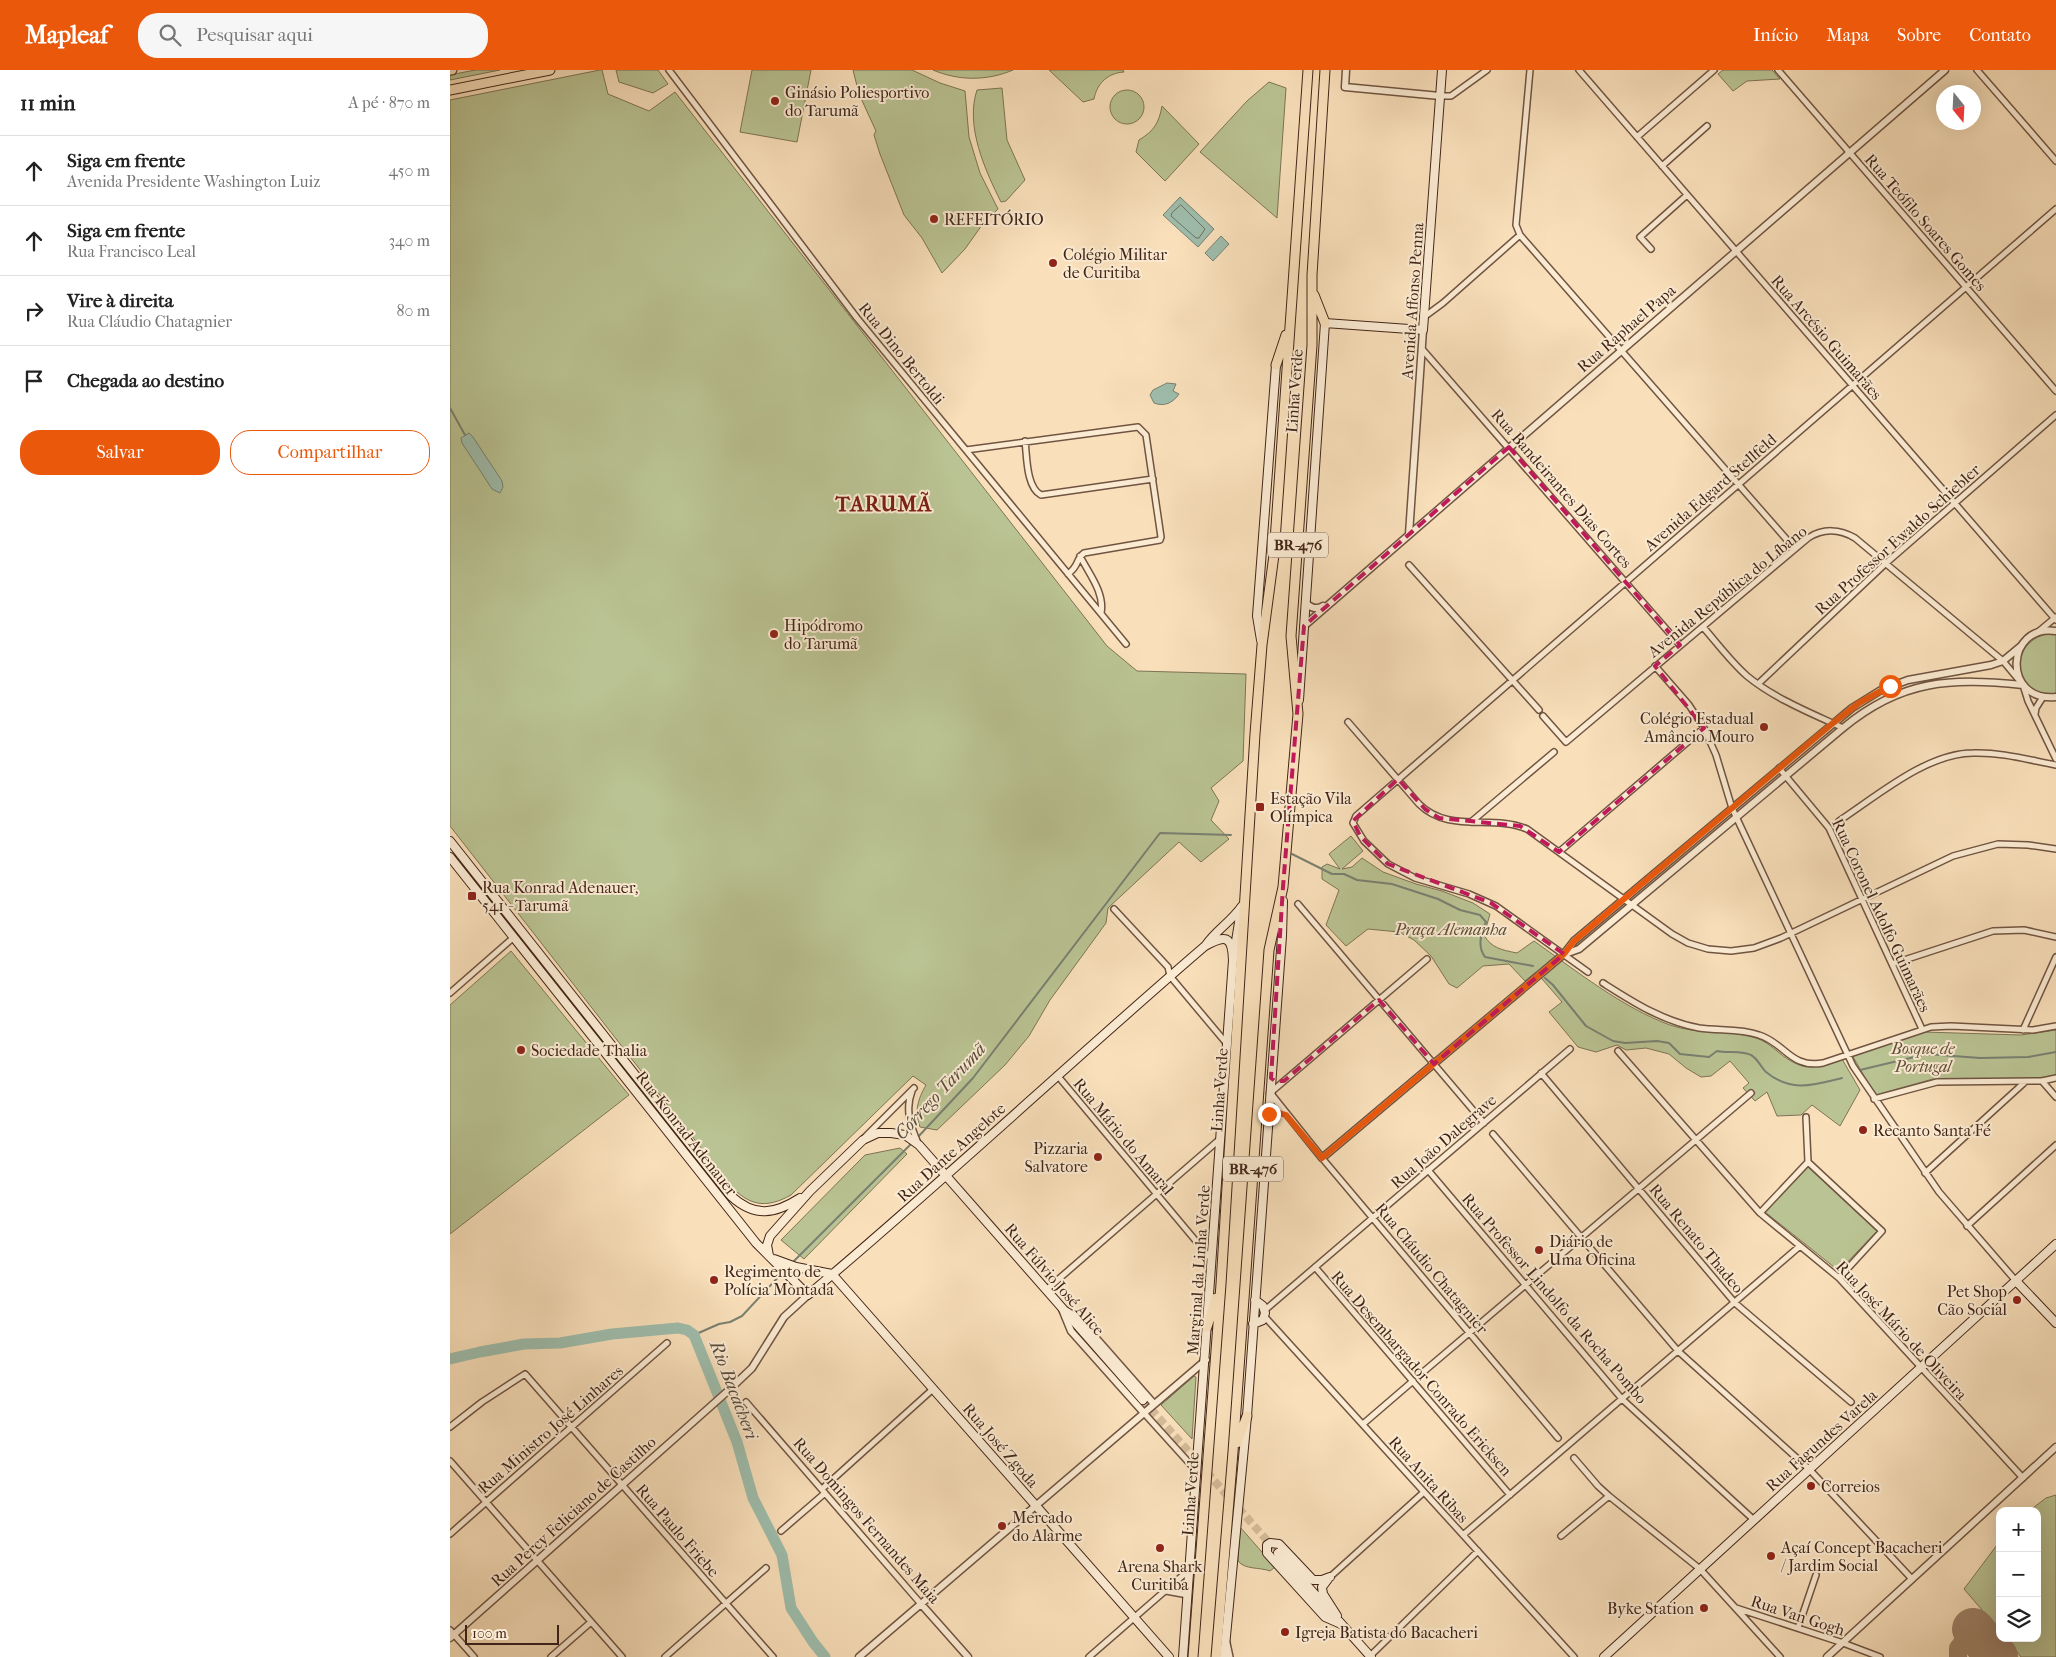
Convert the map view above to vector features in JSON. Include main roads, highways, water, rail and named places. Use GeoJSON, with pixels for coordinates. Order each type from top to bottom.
{"type":"FeatureCollection","features":[{"type":"Feature","properties":{"kind":"highway"},"geometry":{"type":"LineString","coordinates":[[450,90],[550,70]]}},
{"type":"Feature","properties":{"kind":"highway","name":"Linha Verde"},"geometry":{"type":"LineString","coordinates":[[1193,1657],[1221,1284],[1262,645],[1274,555],[1308,70]]}},
{"type":"Feature","properties":{"kind":"highway","name":"Linha Verde"},"geometry":{"type":"LineString","coordinates":[[1216,1657],[1233,1452],[1268,956],[1283,887],[1298,714],[1291,636],[1312,353],[1312,275],[1325,70]]}},
{"type":"Feature","properties":{"kind":"highway"},"geometry":{"type":"LineString","coordinates":[[1312,290],[1325,323]]}},
{"type":"Feature","properties":{"kind":"highway"},"geometry":{"type":"LineString","coordinates":[[1276,365],[1290,323]]}},
{"type":"Feature","properties":{"kind":"highway"},"geometry":{"type":"LineString","coordinates":[[1207,1327],[1221,1284]]}},
{"type":"Feature","properties":{"kind":"highway"},"geometry":{"type":"LineString","coordinates":[[1233,1452],[1247,1416]]}},
{"type":"Feature","properties":{"kind":"main road","name":"Avenida Affonso Penna"},"geometry":{"type":"LineString","coordinates":[[1325,323],[1423,330],[1442,70]]}},
{"type":"Feature","properties":{"kind":"main road","name":"Linha Verde"},"geometry":{"type":"LineString","coordinates":[[1298,714],[1325,323]]}},
{"type":"Feature","properties":{"kind":"main road","name":"Linha Verde"},"geometry":{"type":"LineString","coordinates":[[1262,645],[1257,616],[1276,365]]}},
{"type":"Feature","properties":{"kind":"main road","name":"Rua Konrad Adenauer"},"geometry":{"type":"LineString","coordinates":[[450,841],[731,1196],[748,1208],[757,1211],[772,1211],[792,1204],[810,1191]]}},
{"type":"Feature","properties":{"kind":"main road","name":"Rua Konrad Adenauer"},"geometry":{"type":"LineString","coordinates":[[450,857],[744,1227],[770,1257]]}},
{"type":"Feature","properties":{"kind":"main road","name":"Marginal da Linha Verde"},"geometry":{"type":"LineString","coordinates":[[1183,1657],[1206,1360],[1211,1260],[1233,960],[1246,885]]}},
{"type":"Feature","properties":{"kind":"main road"},"geometry":{"type":"LineString","coordinates":[[1224,1657],[1247,1416],[1252,1324],[1282,936],[1283,887]]}},
{"type":"Feature","properties":{"kind":"main road","name":"Rua Dante Angelote"},"geometry":{"type":"LineString","coordinates":[[782,1264],[788,1275],[808,1295],[947,1176],[1057,1075],[1205,946],[1211,937],[1227,925],[1242,906]]}},
{"type":"Feature","properties":{"kind":"main road","name":"Rua Dante Angelote"},"geometry":{"type":"LineString","coordinates":[[1205,946],[1218,940],[1227,940],[1231,942],[1233,947],[1233,960]]}},
{"type":"Feature","properties":{"kind":"main road","name":"Rua Fúlvio José Alice"},"geometry":{"type":"LineString","coordinates":[[810,1191],[856,1145],[871,1136],[884,1132],[912,1136],[1143,1400]]}},
{"type":"Feature","properties":{"kind":"main road"},"geometry":{"type":"LineString","coordinates":[[810,1191],[770,1236],[767,1246],[770,1257],[782,1264],[832,1274]]}},
{"type":"Feature","properties":{"kind":"main road","name":"Rua Fagundes Varela"},"geometry":{"type":"LineString","coordinates":[[1604,1657],[2056,1244]]}},
{"type":"Feature","properties":{"kind":"main road","name":"Rua José Zgoda"},"geometry":{"type":"LineString","coordinates":[[832,1274],[1169,1657]]}},
{"type":"Feature","properties":{"kind":"main road"},"geometry":{"type":"LineString","coordinates":[[2016,1280],[2056,1323]]}},
{"type":"Feature","properties":{"kind":"main road"},"geometry":{"type":"LineString","coordinates":[[1252,1324],[1259,1322],[1265,1313],[1255,1300]]}},
{"type":"Feature","properties":{"kind":"main road"},"geometry":{"type":"LineString","coordinates":[[1270,1543],[1279,1544],[1313,1580],[1322,1580],[1330,1577],[1322,1587],[1323,1594],[1335,1610],[1341,1624],[1324,1617],[1267,1553],[1267,1545],[1270,1543]]}},
{"type":"Feature","properties":{"kind":"main road"},"geometry":{"type":"LineString","coordinates":[[1278,1553],[1370,1657]]}},
{"type":"Feature","properties":{"kind":"water"},"geometry":{"type":"Polygon","coordinates":[[[1180,197],[1214,229],[1198,247],[1163,215],[1180,197]]]}},
{"type":"Feature","properties":{"kind":"water"},"geometry":{"type":"Polygon","coordinates":[[[1221,236],[1229,244],[1213,261],[1205,253],[1221,236]]]}},
{"type":"Feature","properties":{"kind":"water"},"geometry":{"type":"Polygon","coordinates":[[[1167,383],[1176,384],[1173,391],[1179,394],[1168,403],[1161,405],[1154,403],[1150,395],[1153,390],[1167,383]]]}},
{"type":"Feature","properties":{"kind":"water"},"geometry":{"type":"Polygon","coordinates":[[[469,433],[502,481],[503,487],[500,493],[492,489],[462,443],[461,438],[469,433]]]}},
{"type":"Feature","properties":{"kind":"waterway"},"geometry":{"type":"LineString","coordinates":[[450,408],[465,435]]}},
{"type":"Feature","properties":{"kind":"waterway","name":"Córrego Tarumã"},"geometry":{"type":"LineString","coordinates":[[917,1138],[973,1078],[1160,833],[1231,835]]}},
{"type":"Feature","properties":{"kind":"waterway","name":"Córrego Tarumã"},"geometry":{"type":"LineString","coordinates":[[1292,854],[1332,874],[1344,874],[1357,880],[1392,884],[1438,899],[1460,910],[1480,915],[1486,922],[1480,944],[1485,957],[1533,966]]}},
{"type":"Feature","properties":{"kind":"waterway","name":"Córrego Tarumã"},"geometry":{"type":"LineString","coordinates":[[1545,978],[1553,985],[1586,1026],[1613,1041],[1625,1043],[1657,1041],[1669,1043],[1680,1054],[1709,1057],[1717,1051],[1748,1054],[1753,1056],[1766,1072],[1775,1079],[1794,1085],[1812,1085],[1842,1078]]}},
{"type":"Feature","properties":{"kind":"waterway","name":"Córrego Tarumã"},"geometry":{"type":"LineString","coordinates":[[1860,1070],[1927,1054],[1980,1058],[2028,1057],[2056,1052]]}},
{"type":"Feature","properties":{"kind":"waterway","name":"Córrego Tarumã"},"geometry":{"type":"LineString","coordinates":[[792,1263],[912,1143]]}},
{"type":"Feature","properties":{"kind":"waterway","name":"Córrego Tarumã"},"geometry":{"type":"LineString","coordinates":[[694,1335],[742,1316],[783,1272]]}},
{"type":"Feature","properties":{"kind":"waterway","name":"Rio Bacacheri"},"geometry":{"type":"LineString","coordinates":[[450,1359],[524,1344],[560,1343],[612,1334],[678,1328],[687,1330],[694,1335],[737,1442],[753,1498],[782,1555],[791,1608],[825,1657]]}},
{"type":"Feature","properties":{"kind":"tunnel"},"geometry":{"type":"LineString","coordinates":[[1143,1400],[1278,1553]]}},
{"type":"Feature","properties":{"kind":"place","name":"Ginásio Poliesportivo do Tarumã"},"geometry":{"type":"Point","coordinates":[775,101]}},
{"type":"Feature","properties":{"kind":"place","name":"REFEITÓRIO"},"geometry":{"type":"Point","coordinates":[934,219]}},
{"type":"Feature","properties":{"kind":"place","name":"Colégio Militar de Curitiba"},"geometry":{"type":"Point","coordinates":[1053,263]}},
{"type":"Feature","properties":{"kind":"place","name":"Hipódromo do Tarumã"},"geometry":{"type":"Point","coordinates":[774,634]}},
{"type":"Feature","properties":{"kind":"place","name":"Colégio Estadual Amâncio Mouro"},"geometry":{"type":"Point","coordinates":[1764,727]}},
{"type":"Feature","properties":{"kind":"place","name":"Estação Vila Olímpica"},"geometry":{"type":"Point","coordinates":[1260,807]}},
{"type":"Feature","properties":{"kind":"place","name":"Rua Konrad Adenauer, 541 - Tarumã"},"geometry":{"type":"Point","coordinates":[472,896]}},
{"type":"Feature","properties":{"kind":"place","name":"Sociedade Thalia"},"geometry":{"type":"Point","coordinates":[521,1050]}},
{"type":"Feature","properties":{"kind":"place","name":"Recanto Santa Fé"},"geometry":{"type":"Point","coordinates":[1863,1130]}},
{"type":"Feature","properties":{"kind":"place","name":"Pizzaria Salvatore"},"geometry":{"type":"Point","coordinates":[1098,1157]}},
{"type":"Feature","properties":{"kind":"place","name":"Diário de Uma Oficina"},"geometry":{"type":"Point","coordinates":[1539,1250]}},
{"type":"Feature","properties":{"kind":"place","name":"Regimento de Polícia Montada"},"geometry":{"type":"Point","coordinates":[714,1280]}},
{"type":"Feature","properties":{"kind":"place","name":"Pet Shop Cão Social"},"geometry":{"type":"Point","coordinates":[2017,1300]}},
{"type":"Feature","properties":{"kind":"place","name":"Correios"},"geometry":{"type":"Point","coordinates":[1811,1486]}},
{"type":"Feature","properties":{"kind":"place","name":"Mercado do Alarme"},"geometry":{"type":"Point","coordinates":[1002,1526]}},
{"type":"Feature","properties":{"kind":"place","name":"Arena Shark Curitiba"},"geometry":{"type":"Point","coordinates":[1160,1548]}},
{"type":"Feature","properties":{"kind":"place","name":"Açaí Concept Bacacheri / Jardim Social"},"geometry":{"type":"Point","coordinates":[1771,1556]}},
{"type":"Feature","properties":{"kind":"place","name":"Byke Station"},"geometry":{"type":"Point","coordinates":[1704,1608]}},
{"type":"Feature","properties":{"kind":"place","name":"Igreja Batista do Bacacheri"},"geometry":{"type":"Point","coordinates":[1285,1632]}},
{"type":"Feature","properties":{"kind":"district","name":"TARUMÃ"},"geometry":{"type":"Point","coordinates":[884,504]}},
{"type":"Feature","properties":{"kind":"park label","name":"Praça Alemanha"},"geometry":{"type":"Point","coordinates":[1451,929]}},
{"type":"Feature","properties":{"kind":"park label","name":"Bosque de Portugal"},"geometry":{"type":"Point","coordinates":[1923,1057]}}]}
